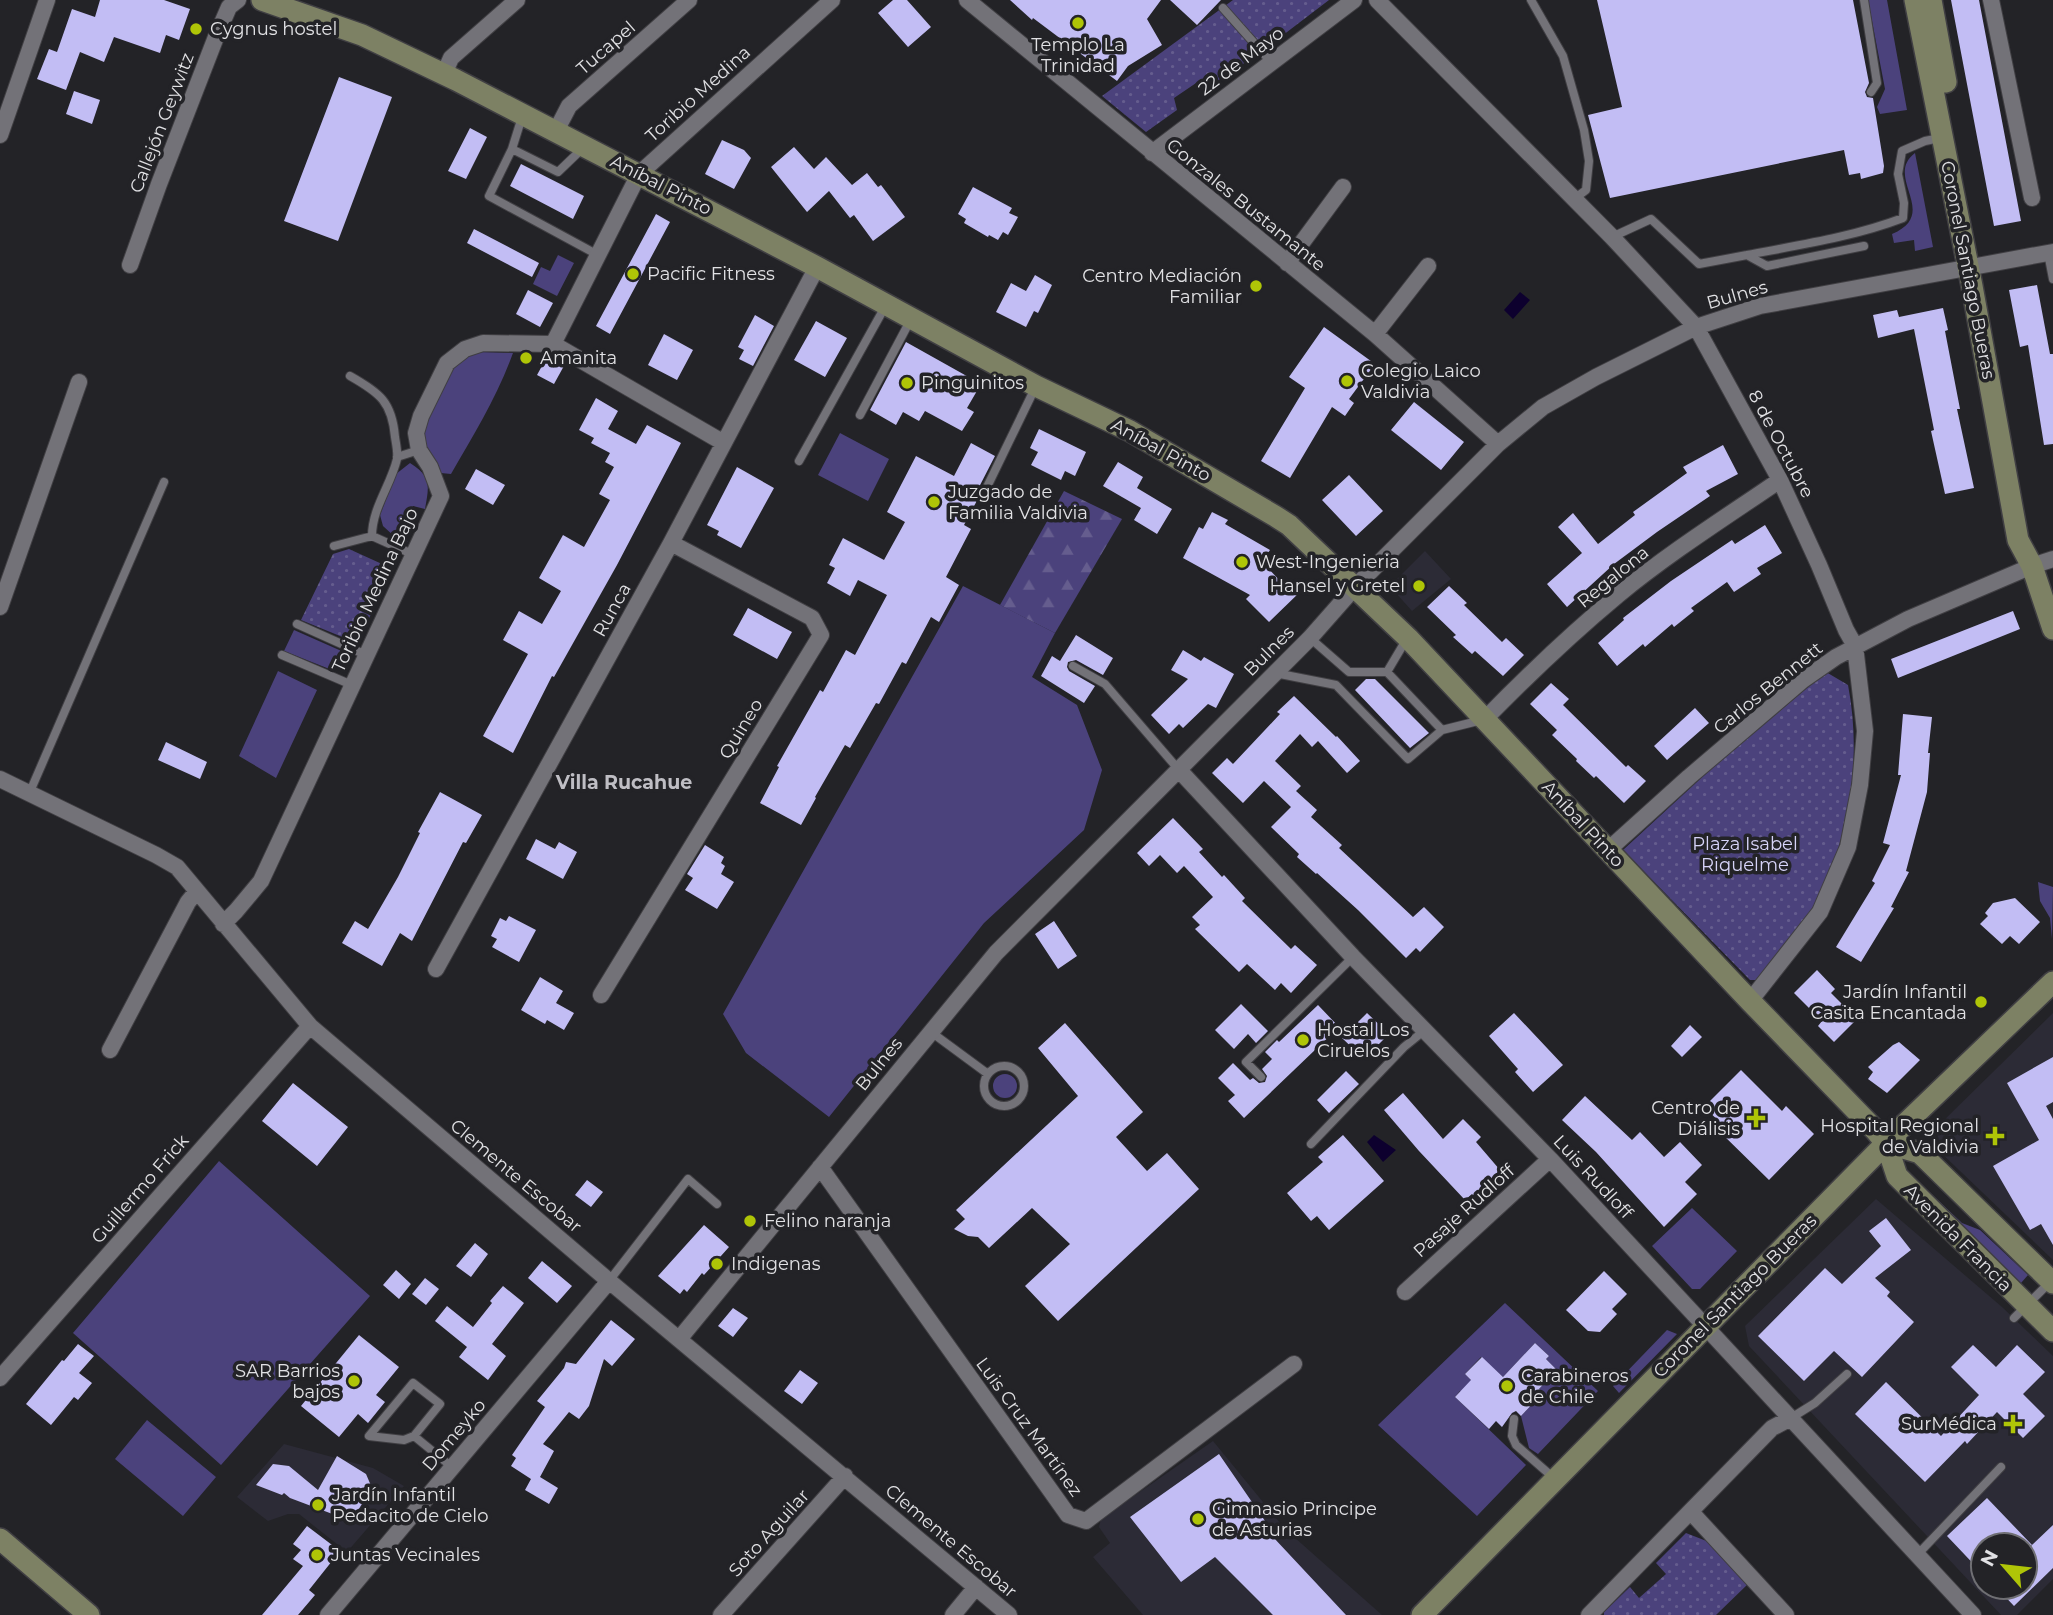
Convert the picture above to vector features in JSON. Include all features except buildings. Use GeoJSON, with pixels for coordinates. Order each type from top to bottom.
{"type":"FeatureCollection","features":[{"type":"Feature","properties":{"kind":"main road","name":"Aníbal Pinto"},"geometry":{"type":"LineString","coordinates":[[262,0],[362,35],[556,131],[887,304],[1036,386],[1130,431],[1289,525],[1408,638],[1886,1143]]}},
{"type":"Feature","properties":{"kind":"main road","name":"Coronel Santiago Bueras"},"geometry":{"type":"LineString","coordinates":[[1916,0],[1942,138],[1974,266]]}},
{"type":"Feature","properties":{"kind":"main road","name":"Coronel Santiago Bueras"},"geometry":{"type":"LineString","coordinates":[[1931,0],[1974,266],[2024,538],[2032,566]]}},
{"type":"Feature","properties":{"kind":"main road"},"geometry":{"type":"LineString","coordinates":[[2032,566],[2053,629]]}},
{"type":"Feature","properties":{"kind":"main road","name":"Coronel Santiago Bueras"},"geometry":{"type":"LineString","coordinates":[[1422,1615],[1886,1143],[2053,982]]}},
{"type":"Feature","properties":{"kind":"main road","name":"Avenida Francia"},"geometry":{"type":"LineString","coordinates":[[1886,1143],[1920,1153],[2052,1282]]}},
{"type":"Feature","properties":{"kind":"main road","name":"Avenida Francia"},"geometry":{"type":"LineString","coordinates":[[1886,1143],[1897,1176],[2020,1312],[2053,1331]]}},
{"type":"Feature","properties":{"kind":"main road"},"geometry":{"type":"LineString","coordinates":[[0,1539],[89,1615]]}},
{"type":"Feature","properties":{"kind":"street"},"geometry":{"type":"LineString","coordinates":[[0,135],[47,0]]}},
{"type":"Feature","properties":{"kind":"street","name":"Callejón Geywitz"},"geometry":{"type":"LineString","coordinates":[[130,265],[216,37],[229,7],[238,0]]}},
{"type":"Feature","properties":{"kind":"street"},"geometry":{"type":"LineString","coordinates":[[444,74],[451,58],[517,0]]}},
{"type":"Feature","properties":{"kind":"street","name":"Tucapel"},"geometry":{"type":"LineString","coordinates":[[556,131],[569,106],[689,0]]}},
{"type":"Feature","properties":{"kind":"street","name":"Toribio Medina"},"geometry":{"type":"LineString","coordinates":[[553,344],[639,174],[832,0]]}},
{"type":"Feature","properties":{"kind":"street","name":"Gonzales Bustamante"},"geometry":{"type":"LineString","coordinates":[[967,0],[1375,334],[1498,444]]}},
{"type":"Feature","properties":{"kind":"street","name":"22 de Mayo"},"geometry":{"type":"LineString","coordinates":[[1152,153],[1354,0]]}},
{"type":"Feature","properties":{"kind":"street","name":"8 de Octubre"},"geometry":{"type":"LineString","coordinates":[[1377,0],[1612,237],[1696,327],[1780,480],[1854,646],[1865,731],[1860,785],[1848,847],[1820,912],[1750,1001]]}},
{"type":"Feature","properties":{"kind":"street"},"geometry":{"type":"LineString","coordinates":[[1991,0],[2032,198]]}},
{"type":"Feature","properties":{"kind":"street"},"geometry":{"type":"LineString","coordinates":[[1287,263],[1343,187]]}},
{"type":"Feature","properties":{"kind":"street","name":"Bulnes"},"geometry":{"type":"LineString","coordinates":[[680,1338],[996,953],[1310,638],[1355,587],[1498,444],[1543,407],[1696,327],[1760,306],[2051,253]]}},
{"type":"Feature","properties":{"kind":"street","name":"Runca"},"geometry":{"type":"LineString","coordinates":[[436,970],[671,543],[817,267]]}},
{"type":"Feature","properties":{"kind":"street"},"geometry":{"type":"LineString","coordinates":[[1375,334],[1428,267]]}},
{"type":"Feature","properties":{"kind":"street"},"geometry":{"type":"LineString","coordinates":[[419,450],[415,433],[447,363],[465,349],[482,343],[553,344],[723,443]]}},
{"type":"Feature","properties":{"kind":"street"},"geometry":{"type":"LineString","coordinates":[[0,607],[79,382]]}},
{"type":"Feature","properties":{"kind":"street","name":"Toribio Medina Bajo"},"geometry":{"type":"LineString","coordinates":[[223,924],[261,881],[440,496],[430,467],[419,450]]}},
{"type":"Feature","properties":{"kind":"street","name":"Regalona"},"geometry":{"type":"LineString","coordinates":[[1484,720],[1533,670],[1619,594],[1674,552],[1780,480]]}},
{"type":"Feature","properties":{"kind":"street","name":"Quineo"},"geometry":{"type":"LineString","coordinates":[[601,995],[821,635],[812,618],[671,543]]}},
{"type":"Feature","properties":{"kind":"street","name":"Carlos Bennett"},"geometry":{"type":"LineString","coordinates":[[1608,850],[1803,680],[1854,646],[1908,619],[2053,559]]}},
{"type":"Feature","properties":{"kind":"street","name":"Luis Rudloff"},"geometry":{"type":"LineString","coordinates":[[1179,770],[1353,957],[1550,1159],[1973,1615]]}},
{"type":"Feature","properties":{"kind":"street","name":"Clemente Escobar"},"geometry":{"type":"LineString","coordinates":[[0,779],[177,867],[310,1026],[1009,1615]]}},
{"type":"Feature","properties":{"kind":"street"},"geometry":{"type":"LineString","coordinates":[[110,1050],[188,902],[197,891]]}},
{"type":"Feature","properties":{"kind":"street","name":"Guillermo Frick"},"geometry":{"type":"LineString","coordinates":[[0,1378],[310,1026]]}},
{"type":"Feature","properties":{"kind":"street","name":"Pasaje Rudloff"},"geometry":{"type":"LineString","coordinates":[[1405,1292],[1550,1159]]}},
{"type":"Feature","properties":{"kind":"street","name":"Luis Cruz Martínez"},"geometry":{"type":"LineString","coordinates":[[820,1167],[1068,1515],[1086,1521],[1294,1364]]}},
{"type":"Feature","properties":{"kind":"street","name":"Domeyko"},"geometry":{"type":"LineString","coordinates":[[328,1615],[609,1280]]}},
{"type":"Feature","properties":{"kind":"street"},"geometry":{"type":"LineString","coordinates":[[1590,1615],[1772,1428],[1791,1418]]}},
{"type":"Feature","properties":{"kind":"street","name":"Soto Aguilar"},"geometry":{"type":"LineString","coordinates":[[721,1615],[845,1476]]}},
{"type":"Feature","properties":{"kind":"street"},"geometry":{"type":"LineString","coordinates":[[1691,1512],[1786,1615]]}},
{"type":"Feature","properties":{"kind":"street"},"geometry":{"type":"LineString","coordinates":[[953,1615],[976,1587]]}},
{"type":"Feature","properties":{"kind":"lane"},"geometry":{"type":"LineString","coordinates":[[1531,0],[1563,56],[1584,130],[1590,161],[1586,190],[1574,199]]}},
{"type":"Feature","properties":{"kind":"lane"},"geometry":{"type":"LineString","coordinates":[[1864,0],[1877,83],[1871,92]]}},
{"type":"Feature","properties":{"kind":"lane"},"geometry":{"type":"LineString","coordinates":[[1223,8],[1271,62]]}},
{"type":"Feature","properties":{"kind":"lane"},"geometry":{"type":"LineString","coordinates":[[522,114],[512,149],[489,196],[598,255]]}},
{"type":"Feature","properties":{"kind":"lane"},"geometry":{"type":"LineString","coordinates":[[1612,237],[1651,219],[1699,264],[1881,226],[1903,218],[1904,203],[1898,174],[1902,150],[1942,138]]}},
{"type":"Feature","properties":{"kind":"lane"},"geometry":{"type":"LineString","coordinates":[[512,149],[558,172],[585,146]]}},
{"type":"Feature","properties":{"kind":"lane"},"geometry":{"type":"LineString","coordinates":[[1746,255],[1767,266],[1864,246]]}},
{"type":"Feature","properties":{"kind":"lane"},"geometry":{"type":"LineString","coordinates":[[2051,253],[2053,279]]}},
{"type":"Feature","properties":{"kind":"lane"},"geometry":{"type":"LineString","coordinates":[[799,461],[887,304]]}},
{"type":"Feature","properties":{"kind":"lane"},"geometry":{"type":"LineString","coordinates":[[860,415],[911,318]]}},
{"type":"Feature","properties":{"kind":"lane"},"geometry":{"type":"LineString","coordinates":[[350,376],[365,384],[386,402],[394,421],[397,457],[372,522],[372,536]]}},
{"type":"Feature","properties":{"kind":"lane"},"geometry":{"type":"LineString","coordinates":[[987,487],[1036,386]]}},
{"type":"Feature","properties":{"kind":"lane"},"geometry":{"type":"LineString","coordinates":[[397,457],[419,450]]}},
{"type":"Feature","properties":{"kind":"lane"},"geometry":{"type":"LineString","coordinates":[[29,794],[164,482]]}},
{"type":"Feature","properties":{"kind":"lane"},"geometry":{"type":"LineString","coordinates":[[334,546],[372,536],[412,554]]}},
{"type":"Feature","properties":{"kind":"lane"},"geometry":{"type":"LineString","coordinates":[[297,624],[366,655]]}},
{"type":"Feature","properties":{"kind":"lane"},"geometry":{"type":"LineString","coordinates":[[1310,638],[1349,672],[1387,673],[1442,730]]}},
{"type":"Feature","properties":{"kind":"lane"},"geometry":{"type":"LineString","coordinates":[[1387,673],[1408,638]]}},
{"type":"Feature","properties":{"kind":"lane"},"geometry":{"type":"LineString","coordinates":[[282,656],[352,685]]}},
{"type":"Feature","properties":{"kind":"lane"},"geometry":{"type":"LineString","coordinates":[[1073,666],[1104,684],[1179,770]]}},
{"type":"Feature","properties":{"kind":"lane"},"geometry":{"type":"LineString","coordinates":[[1275,673],[1335,685],[1408,759],[1442,730],[1484,720]]}},
{"type":"Feature","properties":{"kind":"lane"},"geometry":{"type":"LineString","coordinates":[[1261,1077],[1246,1062],[1353,957]]}},
{"type":"Feature","properties":{"kind":"lane"},"geometry":{"type":"LineString","coordinates":[[1311,1144],[1404,1047],[1425,1030]]}},
{"type":"Feature","properties":{"kind":"lane"},"geometry":{"type":"LineString","coordinates":[[930,1031],[988,1074]]}},
{"type":"Feature","properties":{"kind":"lane"},"geometry":{"type":"LineString","coordinates":[[1004,1066],[1017,1070],[1023,1081],[1023,1094],[1014,1104],[994,1104],[984,1087],[988,1074],[1004,1066]]}},
{"type":"Feature","properties":{"kind":"lane"},"geometry":{"type":"LineString","coordinates":[[609,1280],[688,1179],[717,1204]]}},
{"type":"Feature","properties":{"kind":"lane"},"geometry":{"type":"LineString","coordinates":[[2020,1312],[2052,1282]]}},
{"type":"Feature","properties":{"kind":"lane"},"geometry":{"type":"LineString","coordinates":[[1791,1418],[1815,1402],[1847,1374]]}},
{"type":"Feature","properties":{"kind":"lane"},"geometry":{"type":"LineString","coordinates":[[413,1384],[440,1404],[415,1436],[404,1440],[369,1436],[413,1384]]}},
{"type":"Feature","properties":{"kind":"lane"},"geometry":{"type":"LineString","coordinates":[[1514,1419],[1512,1436],[1516,1445],[1555,1479]]}},
{"type":"Feature","properties":{"kind":"lane"},"geometry":{"type":"LineString","coordinates":[[415,1436],[452,1467]]}},
{"type":"Feature","properties":{"kind":"lane"},"geometry":{"type":"LineString","coordinates":[[1918,1553],[2001,1467]]}},
{"type":"Feature","properties":{"kind":"shaded area"},"geometry":{"type":"Polygon","coordinates":[[[1520,292],[1530,300],[1513,319],[1504,310],[1520,292]]]}},
{"type":"Feature","properties":{"kind":"shaded area","name":"Hansel y Gretel"},"geometry":{"type":"Polygon","coordinates":[[[1425,551],[1451,579],[1412,611],[1395,592],[1396,580],[1425,551]]]}},
{"type":"Feature","properties":{"kind":"shaded area","name":"Hospital Regional de Valdivia"},"geometry":{"type":"Polygon","coordinates":[[[2053,1013],[2053,1260],[1936,1148],[1939,1125],[2053,1013]]]}},
{"type":"Feature","properties":{"kind":"shaded area"},"geometry":{"type":"Polygon","coordinates":[[[1374,1135],[1396,1150],[1383,1162],[1367,1142],[1374,1135]]]}},
{"type":"Feature","properties":{"kind":"shaded area"},"geometry":{"type":"Polygon","coordinates":[[[1876,1199],[2002,1307],[2053,1356],[2053,1579],[2039,1593],[2039,1531],[1969,1531],[1969,1581],[1749,1346],[1745,1326],[1876,1199]]]}},
{"type":"Feature","properties":{"kind":"shaded area"},"geometry":{"type":"Polygon","coordinates":[[[1213,1441],[1285,1529],[1382,1615],[1143,1615],[1093,1557],[1110,1543],[1099,1527],[1101,1519],[1213,1441]]]}},
{"type":"Feature","properties":{"kind":"shaded area","name":"Jardín Infantil Pedacito de Cielo"},"geometry":{"type":"Polygon","coordinates":[[[284,1444],[373,1468],[404,1486],[347,1552],[299,1514],[288,1514],[268,1521],[237,1497],[284,1444]]]}},
{"type":"Feature","properties":{"kind":"shaded area"},"geometry":{"type":"Polygon","coordinates":[[[1988,1601],[2031,1601],[2017,1615],[2001,1615],[1988,1601]]]}},
{"type":"Feature","properties":{"kind":"green space"},"geometry":{"type":"Polygon","coordinates":[[[1233,0],[1329,0],[1261,52],[1211,85],[1202,79],[1174,98],[1177,110],[1146,132],[1102,96],[1233,0]]]}},
{"type":"Feature","properties":{"kind":"green space"},"geometry":{"type":"Polygon","coordinates":[[[1868,0],[1887,0],[1907,110],[1880,114],[1877,107],[1885,89],[1868,0]]]}},
{"type":"Feature","properties":{"kind":"green space"},"geometry":{"type":"Polygon","coordinates":[[[1915,153],[1933,247],[1915,251],[1914,240],[1894,243],[1892,234],[1906,225],[1912,216],[1905,173],[1907,163],[1915,153]]]}},
{"type":"Feature","properties":{"kind":"green space"},"geometry":{"type":"Polygon","coordinates":[[[558,255],[574,263],[557,296],[533,284],[541,267],[550,271],[558,255]]]}},
{"type":"Feature","properties":{"kind":"green space"},"geometry":{"type":"Polygon","coordinates":[[[479,352],[513,353],[477,430],[451,474],[441,473],[425,443],[425,425],[437,395],[454,367],[466,357],[479,352]]]}},
{"type":"Feature","properties":{"kind":"green space"},"geometry":{"type":"Polygon","coordinates":[[[840,433],[889,459],[868,501],[818,475],[840,433]]]}},
{"type":"Feature","properties":{"kind":"green space"},"geometry":{"type":"Polygon","coordinates":[[[410,463],[422,473],[428,488],[425,509],[413,506],[403,528],[408,542],[395,537],[383,526],[380,515],[396,474],[410,463]]]}},
{"type":"Feature","properties":{"kind":"green space"},"geometry":{"type":"Polygon","coordinates":[[[1064,491],[1122,519],[1055,633],[1000,605],[1064,491]]]}},
{"type":"Feature","properties":{"kind":"green space"},"geometry":{"type":"Polygon","coordinates":[[[349,549],[393,569],[357,643],[301,620],[333,554],[349,549]]]}},
{"type":"Feature","properties":{"kind":"green space"},"geometry":{"type":"Polygon","coordinates":[[[963,586],[1055,633],[1032,677],[1077,705],[1102,770],[1084,830],[984,923],[829,1117],[746,1053],[723,1014],[963,586]]]}},
{"type":"Feature","properties":{"kind":"green space"},"geometry":{"type":"Polygon","coordinates":[[[294,630],[346,653],[342,664],[332,670],[284,651],[294,630]]]}},
{"type":"Feature","properties":{"kind":"green space"},"geometry":{"type":"Polygon","coordinates":[[[278,671],[317,690],[276,778],[239,756],[278,671]]]}},
{"type":"Feature","properties":{"kind":"green space","name":"Plaza Isabel Riquelme"},"geometry":{"type":"Polygon","coordinates":[[[1826,672],[1848,685],[1852,712],[1853,767],[1839,848],[1819,899],[1758,980],[1750,980],[1623,850],[1711,769],[1826,672]]]}},
{"type":"Feature","properties":{"kind":"green space"},"geometry":{"type":"Polygon","coordinates":[[[2038,882],[2053,887],[2052,939],[2050,918],[2040,901],[2038,882]]]}},
{"type":"Feature","properties":{"kind":"green space"},"geometry":{"type":"Polygon","coordinates":[[[1005,1074],[1014,1077],[1017,1086],[1014,1095],[1005,1098],[996,1095],[993,1086],[996,1077],[1005,1074]]]}},
{"type":"Feature","properties":{"kind":"green space"},"geometry":{"type":"Polygon","coordinates":[[[219,1161],[370,1296],[221,1465],[73,1333],[219,1161]]]}},
{"type":"Feature","properties":{"kind":"green space"},"geometry":{"type":"Polygon","coordinates":[[[1907,1171],[1962,1223],[1980,1230],[2028,1275],[2021,1283],[1905,1173],[1907,1171]]]}},
{"type":"Feature","properties":{"kind":"green space"},"geometry":{"type":"Polygon","coordinates":[[[1692,1208],[1737,1251],[1700,1289],[1692,1289],[1652,1246],[1692,1208]]]}},
{"type":"Feature","properties":{"kind":"green space"},"geometry":{"type":"Polygon","coordinates":[[[1505,1303],[1598,1391],[1538,1454],[1529,1448],[1521,1416],[1543,1393],[1539,1389],[1557,1370],[1546,1359],[1549,1356],[1535,1343],[1503,1377],[1481,1357],[1465,1374],[1474,1383],[1464,1394],[1460,1391],[1455,1397],[1526,1465],[1477,1516],[1378,1425],[1505,1303]]]}},
{"type":"Feature","properties":{"kind":"green space"},"geometry":{"type":"Polygon","coordinates":[[[1667,1330],[1677,1334],[1619,1393],[1613,1386],[1667,1330]]]}},
{"type":"Feature","properties":{"kind":"green space"},"geometry":{"type":"Polygon","coordinates":[[[147,1420],[216,1477],[183,1516],[115,1459],[147,1420]]]}},
{"type":"Feature","properties":{"kind":"green space"},"geometry":{"type":"Polygon","coordinates":[[[1686,1533],[1709,1542],[1749,1583],[1716,1615],[1604,1615],[1630,1587],[1639,1598],[1666,1574],[1656,1563],[1686,1533]]]}},
{"type":"Feature","properties":{"kind":"place","name":"Templo La Trinidad"},"geometry":{"type":"Point","coordinates":[1078,23]}},
{"type":"Feature","properties":{"kind":"place","name":"Cygnus hostel"},"geometry":{"type":"Point","coordinates":[196,29]}},
{"type":"Feature","properties":{"kind":"place","name":"Pacific Fitness"},"geometry":{"type":"Point","coordinates":[633,274]}},
{"type":"Feature","properties":{"kind":"place","name":"Centro Mediación Familiar"},"geometry":{"type":"Point","coordinates":[1256,286]}},
{"type":"Feature","properties":{"kind":"place","name":"Amanita"},"geometry":{"type":"Point","coordinates":[526,358]}},
{"type":"Feature","properties":{"kind":"place","name":"Colegio Laico Valdivia"},"geometry":{"type":"Point","coordinates":[1347,381]}},
{"type":"Feature","properties":{"kind":"place","name":"Pinguinitos"},"geometry":{"type":"Point","coordinates":[907,383]}},
{"type":"Feature","properties":{"kind":"place","name":"Juzgado de Familia Valdivia"},"geometry":{"type":"Point","coordinates":[934,502]}},
{"type":"Feature","properties":{"kind":"place","name":"West-Ingenieria"},"geometry":{"type":"Point","coordinates":[1242,562]}},
{"type":"Feature","properties":{"kind":"place","name":"Hansel y Gretel"},"geometry":{"type":"Point","coordinates":[1419,586]}},
{"type":"Feature","properties":{"kind":"place","name":"Jardín Infantil Casita Encantada"},"geometry":{"type":"Point","coordinates":[1981,1002]}},
{"type":"Feature","properties":{"kind":"place","name":"Hostal Los Ciruelos"},"geometry":{"type":"Point","coordinates":[1303,1040]}},
{"type":"Feature","properties":{"kind":"place","name":"Centro de Diálisis"},"geometry":{"type":"Point","coordinates":[1756,1118]}},
{"type":"Feature","properties":{"kind":"place","name":"Hospital Regional de Valdivia"},"geometry":{"type":"Point","coordinates":[1995,1136]}},
{"type":"Feature","properties":{"kind":"place","name":"Felino naranja"},"geometry":{"type":"Point","coordinates":[750,1221]}},
{"type":"Feature","properties":{"kind":"place","name":"Indigenas"},"geometry":{"type":"Point","coordinates":[717,1264]}},
{"type":"Feature","properties":{"kind":"place","name":"SAR Barrios bajos"},"geometry":{"type":"Point","coordinates":[354,1381]}},
{"type":"Feature","properties":{"kind":"place","name":"Carabineros de Chile"},"geometry":{"type":"Point","coordinates":[1507,1386]}},
{"type":"Feature","properties":{"kind":"place","name":"SurMédica"},"geometry":{"type":"Point","coordinates":[2013,1424]}},
{"type":"Feature","properties":{"kind":"place","name":"Jardín Infantil Pedacito de Cielo"},"geometry":{"type":"Point","coordinates":[318,1505]}},
{"type":"Feature","properties":{"kind":"place","name":"Gimnasio Principe de Asturias"},"geometry":{"type":"Point","coordinates":[1198,1519]}},
{"type":"Feature","properties":{"kind":"place","name":"Juntas Vecinales"},"geometry":{"type":"Point","coordinates":[317,1555]}},
{"type":"Feature","properties":{"kind":"district","name":"Villa Rucahue"},"geometry":{"type":"Point","coordinates":[624,782]}}]}
